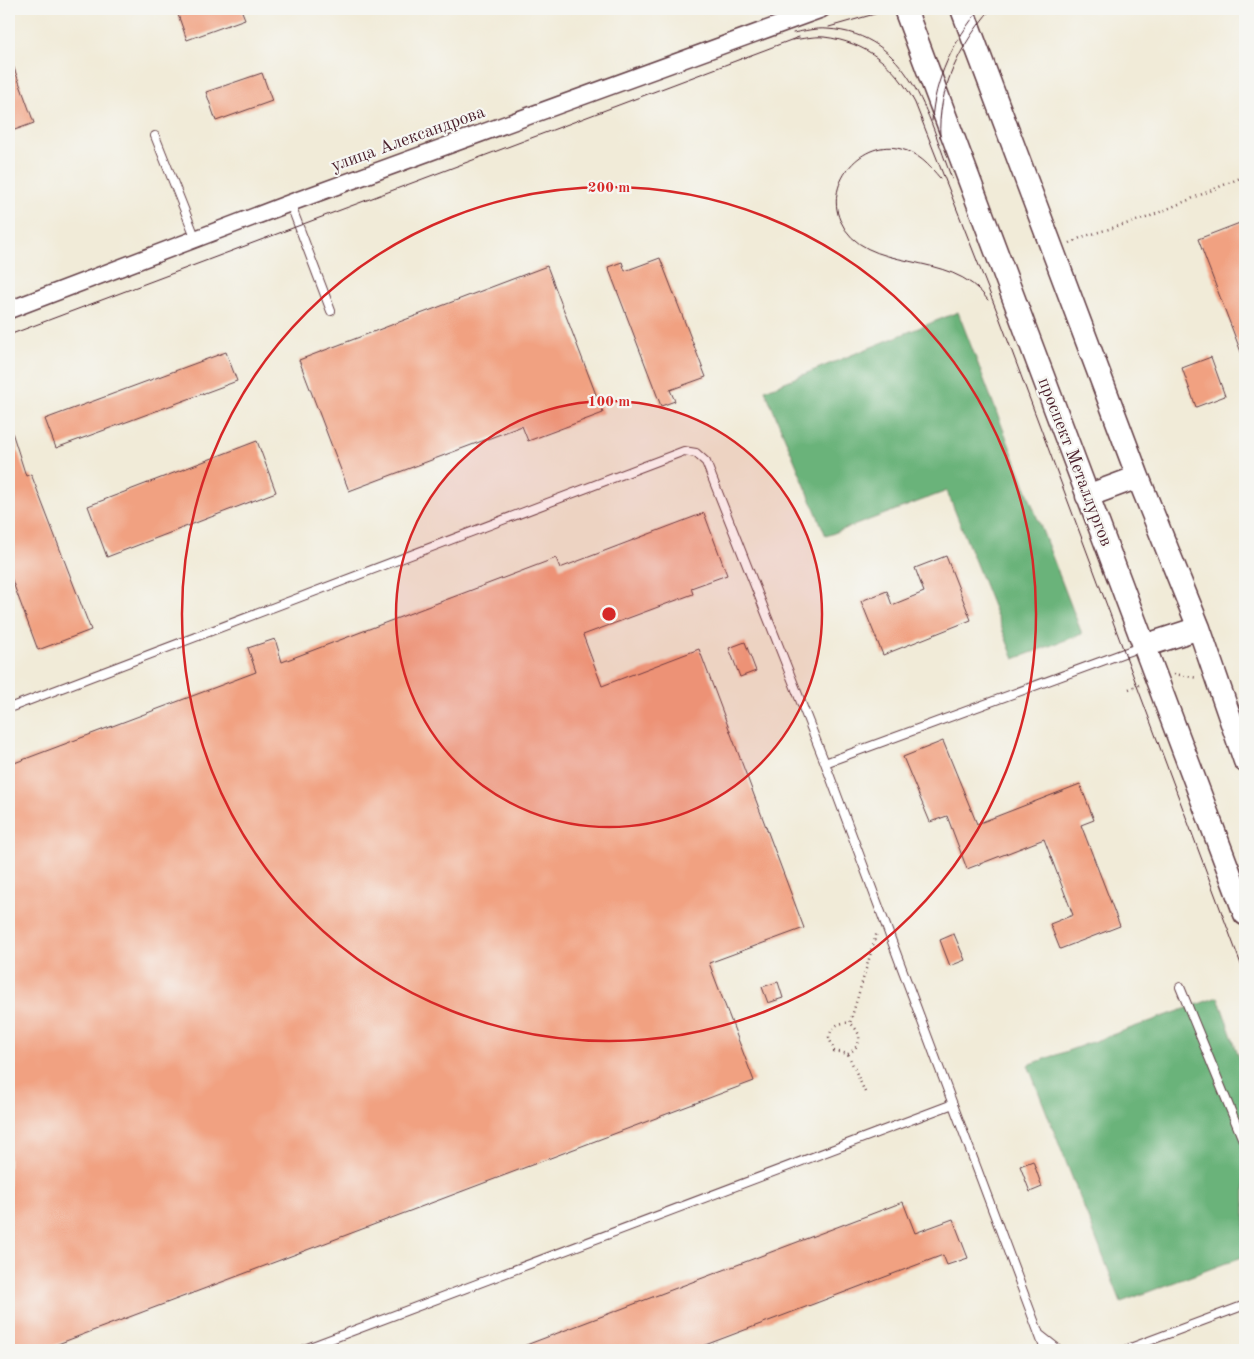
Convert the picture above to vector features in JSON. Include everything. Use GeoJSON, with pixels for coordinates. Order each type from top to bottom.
{"type":"FeatureCollection","features":[{"type":"Feature","properties":{"kind":"street","name":"улица Александрова"},"geometry":{"type":"LineString","coordinates":[[9,310],[290,204],[822,9]]}},
{"type":"Feature","properties":{"kind":"street","name":"проспект Металлургов"},"geometry":{"type":"LineString","coordinates":[[905,9],[1245,914]]}},
{"type":"Feature","properties":{"kind":"street"},"geometry":{"type":"LineString","coordinates":[[962,9],[1138,477],[1199,628],[1245,761]]}},
{"type":"Feature","properties":{"kind":"street"},"geometry":{"type":"LineString","coordinates":[[1087,496],[1138,477]]}},
{"type":"Feature","properties":{"kind":"street"},"geometry":{"type":"LineString","coordinates":[[1144,646],[1199,628]]}},
{"type":"Feature","properties":{"kind":"lane"},"geometry":{"type":"LineString","coordinates":[[155,136],[196,239]]}},
{"type":"Feature","properties":{"kind":"lane"},"geometry":{"type":"LineString","coordinates":[[290,204],[331,311]]}},
{"type":"Feature","properties":{"kind":"lane"},"geometry":{"type":"LineString","coordinates":[[9,708],[684,451],[696,453],[706,462],[825,763],[1045,1350]]}},
{"type":"Feature","properties":{"kind":"lane"},"geometry":{"type":"LineString","coordinates":[[825,763],[1144,646]]}},
{"type":"Feature","properties":{"kind":"lane"},"geometry":{"type":"LineString","coordinates":[[1180,987],[1245,1145]]}},
{"type":"Feature","properties":{"kind":"lane"},"geometry":{"type":"LineString","coordinates":[[302,1350],[953,1104]]}},
{"type":"Feature","properties":{"kind":"lane"},"geometry":{"type":"LineString","coordinates":[[1125,1350],[1245,1305]]}},
{"type":"Feature","properties":{"kind":"lane"},"geometry":{"type":"LineString","coordinates":[[1039,1334],[1059,1350]]}},
{"type":"Feature","properties":{"kind":"path"},"geometry":{"type":"LineString","coordinates":[[1053,252],[1082,237],[1146,218],[1245,176]]}},
{"type":"Feature","properties":{"kind":"path"},"geometry":{"type":"LineString","coordinates":[[1168,673],[1201,678]]}},
{"type":"Feature","properties":{"kind":"path"},"geometry":{"type":"LineString","coordinates":[[1129,689],[1143,683]]}},
{"type":"Feature","properties":{"kind":"path"},"geometry":{"type":"LineString","coordinates":[[850,1023],[882,914]]}},
{"type":"Feature","properties":{"kind":"path"},"geometry":{"type":"LineString","coordinates":[[843,1022],[850,1023],[858,1030],[860,1039],[857,1048],[848,1054],[834,1051],[829,1038],[831,1030],[843,1022]]}},
{"type":"Feature","properties":{"kind":"path"},"geometry":{"type":"LineString","coordinates":[[848,1054],[865,1092]]}},
{"type":"Feature","properties":{"kind":"green space"},"geometry":{"type":"Polygon","coordinates":[[[958,312],[1082,634],[1014,659],[947,491],[826,536],[765,390],[958,312]]]}},
{"type":"Feature","properties":{"kind":"green space"},"geometry":{"type":"Polygon","coordinates":[[[1218,997],[1245,1074],[1245,1256],[1121,1302],[1028,1065],[1218,997]]]}},
{"type":"Feature","properties":{"kind":"building"},"geometry":{"type":"Polygon","coordinates":[[[176,9],[241,9],[245,19],[187,40],[176,9]]]}},
{"type":"Feature","properties":{"kind":"building"},"geometry":{"type":"Polygon","coordinates":[[[9,58],[34,123],[9,132],[9,58]]]}},
{"type":"Feature","properties":{"kind":"building"},"geometry":{"type":"Polygon","coordinates":[[[262,73],[272,101],[216,121],[206,92],[262,73]]]}},
{"type":"Feature","properties":{"kind":"building"},"geometry":{"type":"Polygon","coordinates":[[[1245,221],[1245,360],[1244,360],[1198,239],[1245,221]]]}},
{"type":"Feature","properties":{"kind":"building"},"geometry":{"type":"Polygon","coordinates":[[[660,258],[706,377],[670,390],[675,401],[661,406],[608,267],[622,262],[625,271],[660,258]]]}},
{"type":"Feature","properties":{"kind":"building"},"geometry":{"type":"Polygon","coordinates":[[[547,266],[603,413],[528,441],[522,426],[349,491],[299,360],[547,266]]]}},
{"type":"Feature","properties":{"kind":"building"},"geometry":{"type":"Polygon","coordinates":[[[226,352],[237,381],[56,448],[45,419],[226,352]]]}},
{"type":"Feature","properties":{"kind":"building"},"geometry":{"type":"Polygon","coordinates":[[[1211,357],[1225,396],[1196,407],[1182,368],[1211,357]]]}},
{"type":"Feature","properties":{"kind":"building"},"geometry":{"type":"Polygon","coordinates":[[[9,429],[11,429],[26,476],[31,474],[91,630],[38,650],[9,572],[9,429]]]}},
{"type":"Feature","properties":{"kind":"building"},"geometry":{"type":"Polygon","coordinates":[[[257,441],[276,492],[107,557],[88,506],[257,441]]]}},
{"type":"Feature","properties":{"kind":"building"},"geometry":{"type":"Polygon","coordinates":[[[704,513],[727,575],[691,588],[693,594],[583,635],[602,686],[699,649],[804,928],[709,963],[754,1081],[42,1350],[9,1350],[9,765],[256,672],[248,648],[275,639],[282,662],[556,558],[560,568],[704,513]]]}},
{"type":"Feature","properties":{"kind":"building"},"geometry":{"type":"Polygon","coordinates":[[[946,556],[971,620],[883,655],[861,601],[887,591],[892,605],[924,592],[915,568],[946,556]]]}},
{"type":"Feature","properties":{"kind":"building"},"geometry":{"type":"Polygon","coordinates":[[[745,642],[756,671],[740,677],[729,648],[745,642]]]}},
{"type":"Feature","properties":{"kind":"building"},"geometry":{"type":"Polygon","coordinates":[[[943,741],[977,824],[1080,784],[1094,820],[1081,825],[1120,926],[1060,949],[1050,924],[1073,915],[1044,839],[967,869],[947,816],[930,822],[903,757],[943,741]]]}},
{"type":"Feature","properties":{"kind":"building"},"geometry":{"type":"Polygon","coordinates":[[[954,934],[965,960],[950,966],[940,940],[954,934]]]}},
{"type":"Feature","properties":{"kind":"building"},"geometry":{"type":"Polygon","coordinates":[[[778,982],[783,998],[768,1003],[762,987],[778,982]]]}},
{"type":"Feature","properties":{"kind":"building"},"geometry":{"type":"Polygon","coordinates":[[[1033,1161],[1042,1187],[1030,1192],[1020,1166],[1033,1161]]]}},
{"type":"Feature","properties":{"kind":"building"},"geometry":{"type":"Polygon","coordinates":[[[903,1202],[915,1233],[953,1219],[968,1258],[947,1265],[943,1255],[692,1350],[513,1350],[903,1202]]]}},
{"type":"Feature","properties":{"kind":"tram line"},"geometry":{"type":"LineString","coordinates":[[829,27],[892,9]]}},
{"type":"Feature","properties":{"kind":"tram line"},"geometry":{"type":"LineString","coordinates":[[932,121],[937,91],[947,61],[962,34],[980,9]]}},
{"type":"Feature","properties":{"kind":"tram line"},"geometry":{"type":"LineString","coordinates":[[940,137],[942,102],[953,68],[970,37],[991,9]]}},
{"type":"Feature","properties":{"kind":"tram line"},"geometry":{"type":"LineString","coordinates":[[793,33],[827,29],[855,34],[878,45],[896,62],[911,82],[934,129],[952,179]]}},
{"type":"Feature","properties":{"kind":"tram line"},"geometry":{"type":"LineString","coordinates":[[9,335],[799,37]]}},
{"type":"Feature","properties":{"kind":"tram line"},"geometry":{"type":"LineString","coordinates":[[792,40],[824,37],[853,44],[866,50],[889,67],[899,78],[915,103],[998,314],[1245,975]]}},
{"type":"Feature","properties":{"kind":"tram line"},"geometry":{"type":"LineString","coordinates":[[940,178],[923,160],[913,153],[887,147],[873,150],[850,166],[842,178],[837,191],[836,206],[840,220],[852,237],[868,249],[953,273],[972,284],[988,300]]}}]}
